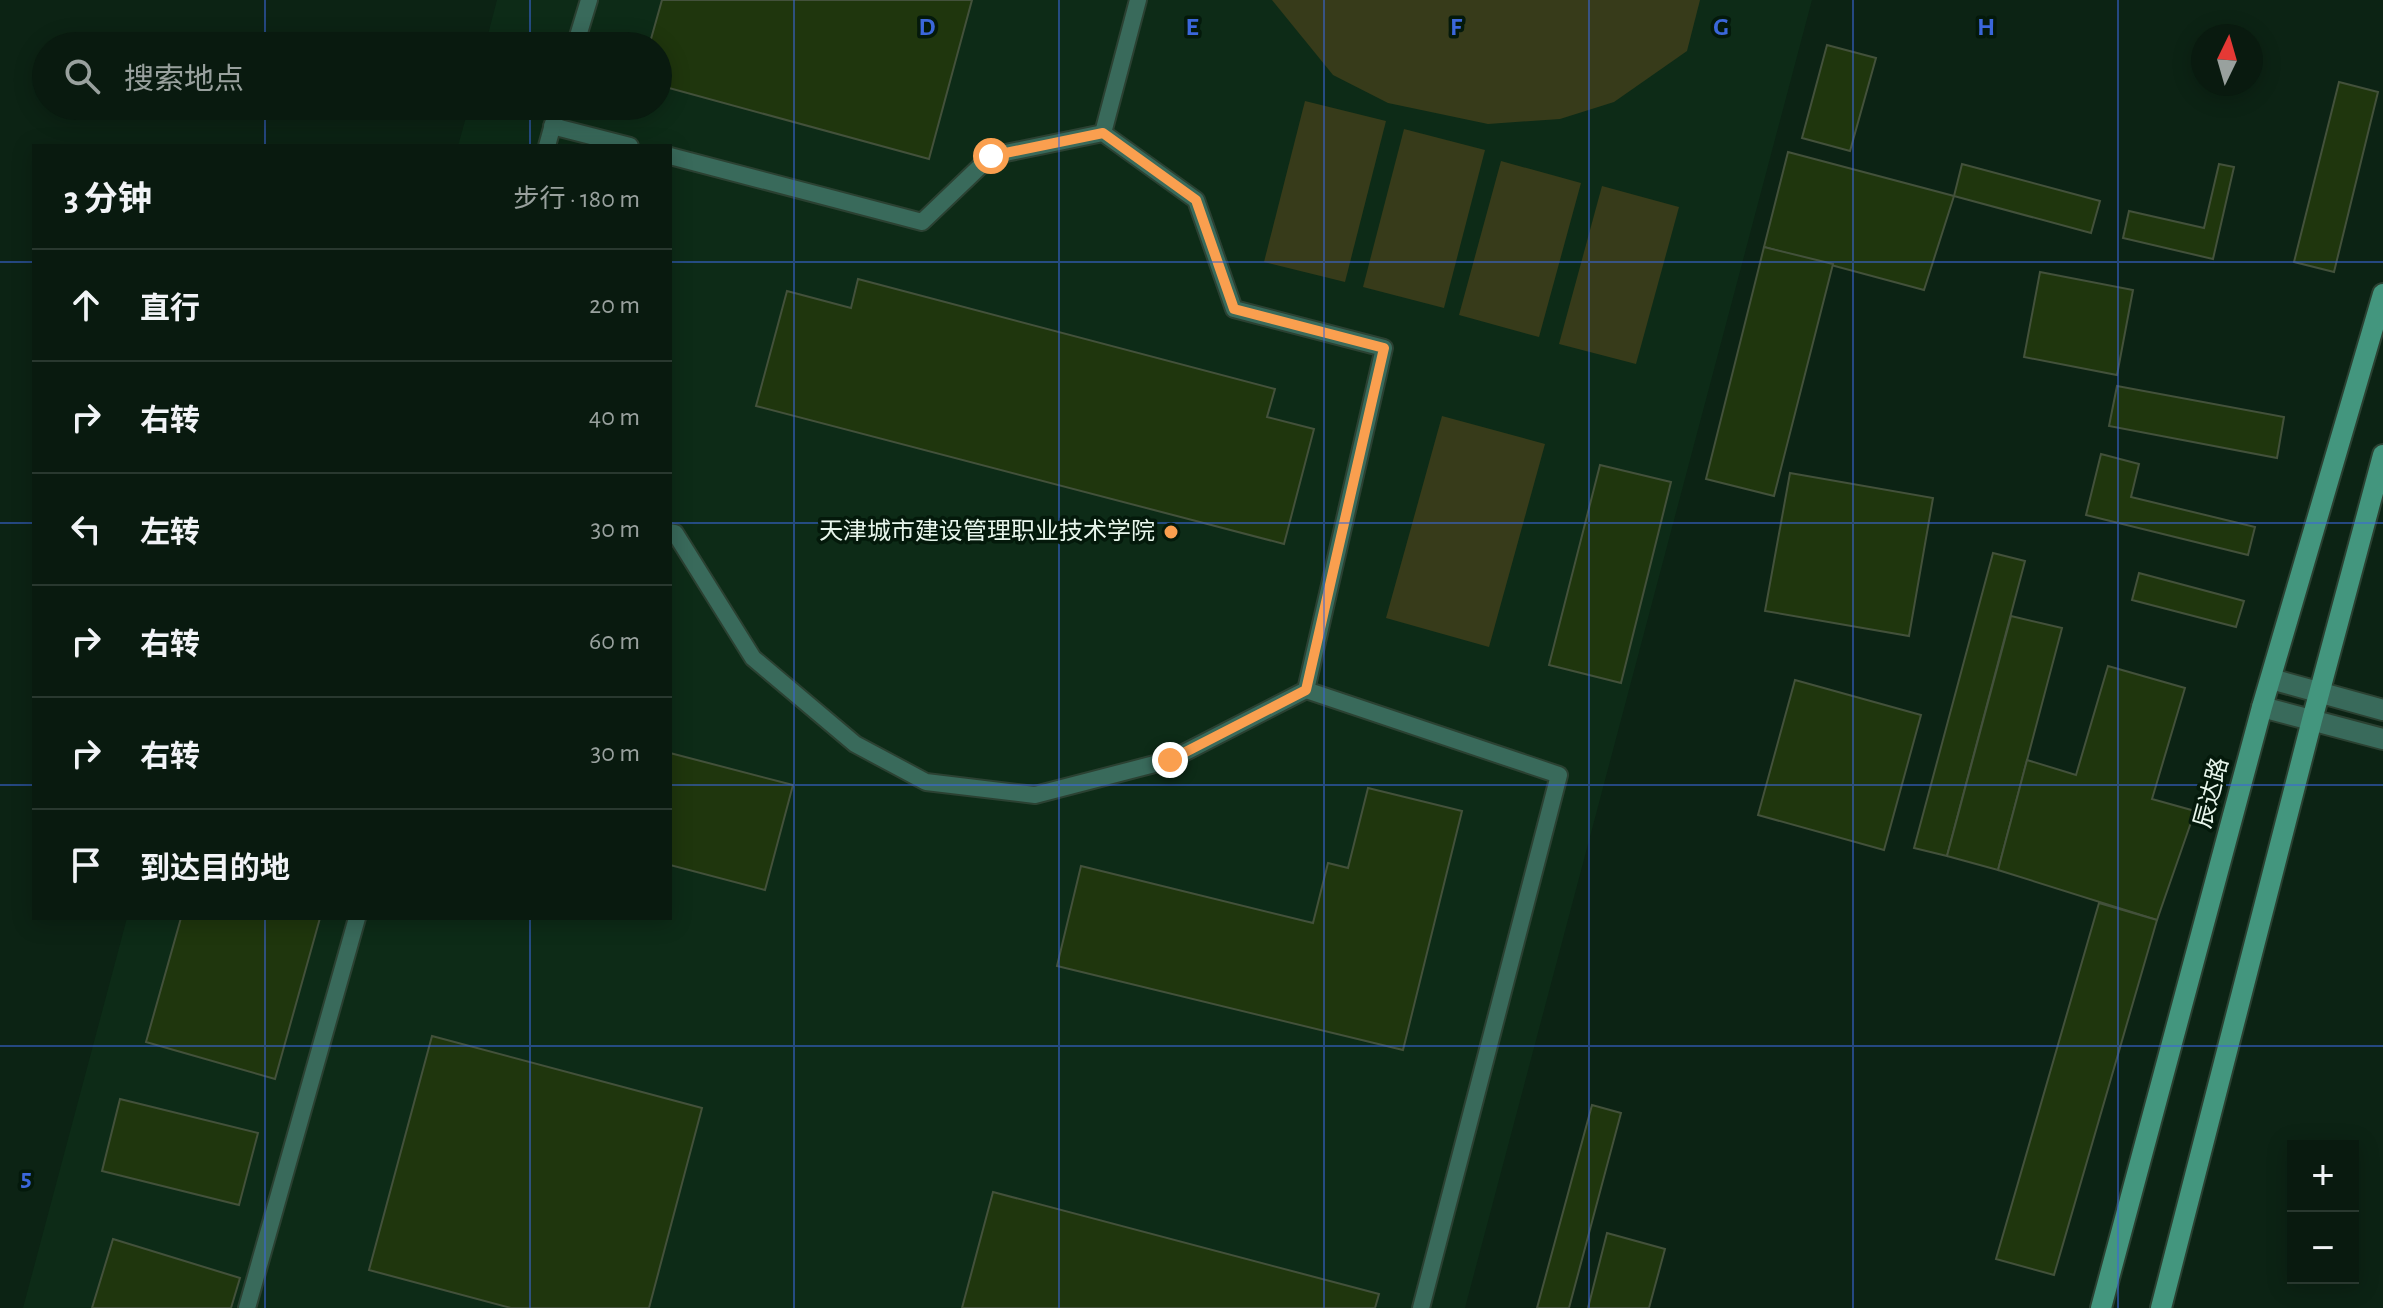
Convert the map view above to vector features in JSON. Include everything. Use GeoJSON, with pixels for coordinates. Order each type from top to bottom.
{"type":"FeatureCollection","features":[{"type":"Feature","properties":{"kind":"street","name":"辰达路"},"geometry":{"type":"LineString","coordinates":[[2101,1308],[2262,707],[2383,294]]}},
{"type":"Feature","properties":{"kind":"street"},"geometry":{"type":"LineString","coordinates":[[2161,1308],[2383,455]]}},
{"type":"Feature","properties":{"kind":"street"},"geometry":{"type":"LineString","coordinates":[[2271,679],[2383,710]]}},
{"type":"Feature","properties":{"kind":"street"},"geometry":{"type":"LineString","coordinates":[[2262,707],[2383,739]]}},
{"type":"Feature","properties":{"kind":"lane"},"geometry":{"type":"LineString","coordinates":[[579,32],[589,0]]}},
{"type":"Feature","properties":{"kind":"lane"},"geometry":{"type":"LineString","coordinates":[[1103,133],[1138,0]]}},
{"type":"Feature","properties":{"kind":"lane"},"geometry":{"type":"LineString","coordinates":[[548,144],[554,120]]}},
{"type":"Feature","properties":{"kind":"lane"},"geometry":{"type":"LineString","coordinates":[[552,126],[622,144]]}},
{"type":"Feature","properties":{"kind":"lane"},"geometry":{"type":"LineString","coordinates":[[672,157],[922,222],[991,156],[1103,133],[1196,200],[1234,309],[1384,348],[1306,690]]}},
{"type":"Feature","properties":{"kind":"lane"},"geometry":{"type":"LineString","coordinates":[[672,532],[753,658],[855,744],[926,782],[1035,795],[1170,760],[1306,690],[1559,775],[1421,1308]]}},
{"type":"Feature","properties":{"kind":"lane"},"geometry":{"type":"LineString","coordinates":[[247,1308],[356,920]]}},
{"type":"Feature","properties":{"kind":"shaded area","name":"天津城市建设管理职业技术学院"},"geometry":{"type":"Polygon","coordinates":[[[497,0],[1812,0],[1465,1308],[23,1308],[126,920],[672,920],[672,144],[459,144],[465,120],[672,120],[672,32],[489,32],[497,0]]]}},
{"type":"Feature","properties":{"kind":"shaded area"},"geometry":{"type":"Polygon","coordinates":[[[1272,0],[1700,0],[1687,51],[1614,102],[1560,119],[1488,124],[1388,103],[1333,75],[1272,0]]]}},
{"type":"Feature","properties":{"kind":"shaded area"},"geometry":{"type":"Polygon","coordinates":[[[1305,101],[1386,121],[1345,282],[1264,262],[1305,101]]]}},
{"type":"Feature","properties":{"kind":"shaded area"},"geometry":{"type":"Polygon","coordinates":[[[1404,129],[1485,150],[1444,308],[1363,287],[1404,129]]]}},
{"type":"Feature","properties":{"kind":"shaded area"},"geometry":{"type":"Polygon","coordinates":[[[1501,161],[1581,183],[1539,337],[1459,315],[1501,161]]]}},
{"type":"Feature","properties":{"kind":"shaded area"},"geometry":{"type":"Polygon","coordinates":[[[1602,186],[1679,207],[1636,364],[1559,344],[1602,186]]]}},
{"type":"Feature","properties":{"kind":"shaded area"},"geometry":{"type":"Polygon","coordinates":[[[1442,416],[1545,444],[1489,647],[1386,618],[1442,416]]]}},
{"type":"Feature","properties":{"kind":"building"},"geometry":{"type":"Polygon","coordinates":[[[662,0],[972,0],[929,159],[672,89],[672,32],[653,32],[662,0]]]}},
{"type":"Feature","properties":{"kind":"building"},"geometry":{"type":"Polygon","coordinates":[[[1827,45],[1876,58],[1850,151],[1802,138],[1827,45]]]}},
{"type":"Feature","properties":{"kind":"building"},"geometry":{"type":"Polygon","coordinates":[[[2339,82],[2378,92],[2334,272],[2294,262],[2339,82]]]}},
{"type":"Feature","properties":{"kind":"building"},"geometry":{"type":"Polygon","coordinates":[[[1788,152],[1954,196],[1924,290],[1764,247],[1788,152]]]}},
{"type":"Feature","properties":{"kind":"building"},"geometry":{"type":"Polygon","coordinates":[[[1962,164],[2100,201],[2091,233],[1954,196],[1962,164]]]}},
{"type":"Feature","properties":{"kind":"building"},"geometry":{"type":"Polygon","coordinates":[[[2219,164],[2234,167],[2213,259],[2123,238],[2129,211],[2204,228],[2219,164]]]}},
{"type":"Feature","properties":{"kind":"building"},"geometry":{"type":"Polygon","coordinates":[[[1764,247],[1833,264],[1774,496],[1706,479],[1764,247]]]}},
{"type":"Feature","properties":{"kind":"building"},"geometry":{"type":"Polygon","coordinates":[[[2040,272],[2133,290],[2117,375],[2024,357],[2040,272]]]}},
{"type":"Feature","properties":{"kind":"building"},"geometry":{"type":"Polygon","coordinates":[[[858,279],[1275,389],[1267,417],[1314,429],[1284,544],[756,406],[787,291],[851,308],[858,279]]]}},
{"type":"Feature","properties":{"kind":"building"},"geometry":{"type":"Polygon","coordinates":[[[2117,386],[2284,417],[2277,458],[2109,426],[2117,386]]]}},
{"type":"Feature","properties":{"kind":"building"},"geometry":{"type":"Polygon","coordinates":[[[2101,454],[2139,464],[2131,497],[2255,527],[2248,555],[2086,515],[2101,454]]]}},
{"type":"Feature","properties":{"kind":"building"},"geometry":{"type":"Polygon","coordinates":[[[1600,465],[1671,482],[1621,683],[1549,665],[1600,465]]]}},
{"type":"Feature","properties":{"kind":"building"},"geometry":{"type":"Polygon","coordinates":[[[1790,473],[1933,498],[1909,636],[1765,611],[1790,473]]]}},
{"type":"Feature","properties":{"kind":"building"},"geometry":{"type":"Polygon","coordinates":[[[1993,553],[2025,561],[1947,856],[1914,848],[1993,553]]]}},
{"type":"Feature","properties":{"kind":"building"},"geometry":{"type":"Polygon","coordinates":[[[2139,573],[2244,601],[2236,627],[2132,600],[2139,573]]]}},
{"type":"Feature","properties":{"kind":"building"},"geometry":{"type":"Polygon","coordinates":[[[2011,616],[2062,628],[1998,870],[1947,856],[2011,616]]]}},
{"type":"Feature","properties":{"kind":"building"},"geometry":{"type":"Polygon","coordinates":[[[2108,666],[2185,688],[2152,799],[2195,811],[2157,920],[1998,870],[2027,760],[2076,775],[2108,666]]]}},
{"type":"Feature","properties":{"kind":"building"},"geometry":{"type":"Polygon","coordinates":[[[1795,680],[1921,715],[1884,850],[1758,815],[1795,680]]]}},
{"type":"Feature","properties":{"kind":"building"},"geometry":{"type":"Polygon","coordinates":[[[672,754],[793,785],[765,890],[672,866],[672,754]]]}},
{"type":"Feature","properties":{"kind":"building"},"geometry":{"type":"Polygon","coordinates":[[[1368,788],[1462,811],[1403,1050],[1057,966],[1081,866],[1313,923],[1328,863],[1348,868],[1368,788]]]}},
{"type":"Feature","properties":{"kind":"building"},"geometry":{"type":"Polygon","coordinates":[[[2099,903],[2157,920],[2054,1275],[1996,1259],[2099,903]]]}},
{"type":"Feature","properties":{"kind":"building"},"geometry":{"type":"Polygon","coordinates":[[[180,920],[319,920],[275,1079],[146,1042],[180,920]]]}},
{"type":"Feature","properties":{"kind":"building"},"geometry":{"type":"Polygon","coordinates":[[[432,1036],[702,1108],[649,1308],[511,1308],[369,1270],[432,1036]]]}},
{"type":"Feature","properties":{"kind":"building"},"geometry":{"type":"Polygon","coordinates":[[[120,1099],[258,1133],[239,1205],[102,1171],[120,1099]]]}},
{"type":"Feature","properties":{"kind":"building"},"geometry":{"type":"Polygon","coordinates":[[[1592,1105],[1621,1113],[1569,1308],[1537,1308],[1592,1105]]]}},
{"type":"Feature","properties":{"kind":"building"},"geometry":{"type":"Polygon","coordinates":[[[993,1192],[1379,1294],[1375,1308],[962,1308],[993,1192]]]}},
{"type":"Feature","properties":{"kind":"building"},"geometry":{"type":"Polygon","coordinates":[[[1607,1233],[1665,1249],[1649,1308],[1588,1308],[1607,1233]]]}},
{"type":"Feature","properties":{"kind":"building"},"geometry":{"type":"Polygon","coordinates":[[[113,1239],[240,1278],[231,1308],[92,1308],[113,1239]]]}},
{"type":"Feature","properties":{"kind":"place","name":"天津城市建设管理职业技术学院"},"geometry":{"type":"Point","coordinates":[1171,532]}},
{"type":"Feature","properties":{"kind":"route"},"geometry":{"type":"LineString","coordinates":[[991,156],[1103,133],[1196,200],[1234,309],[1384,348],[1306,690],[1170,760]]}}]}
